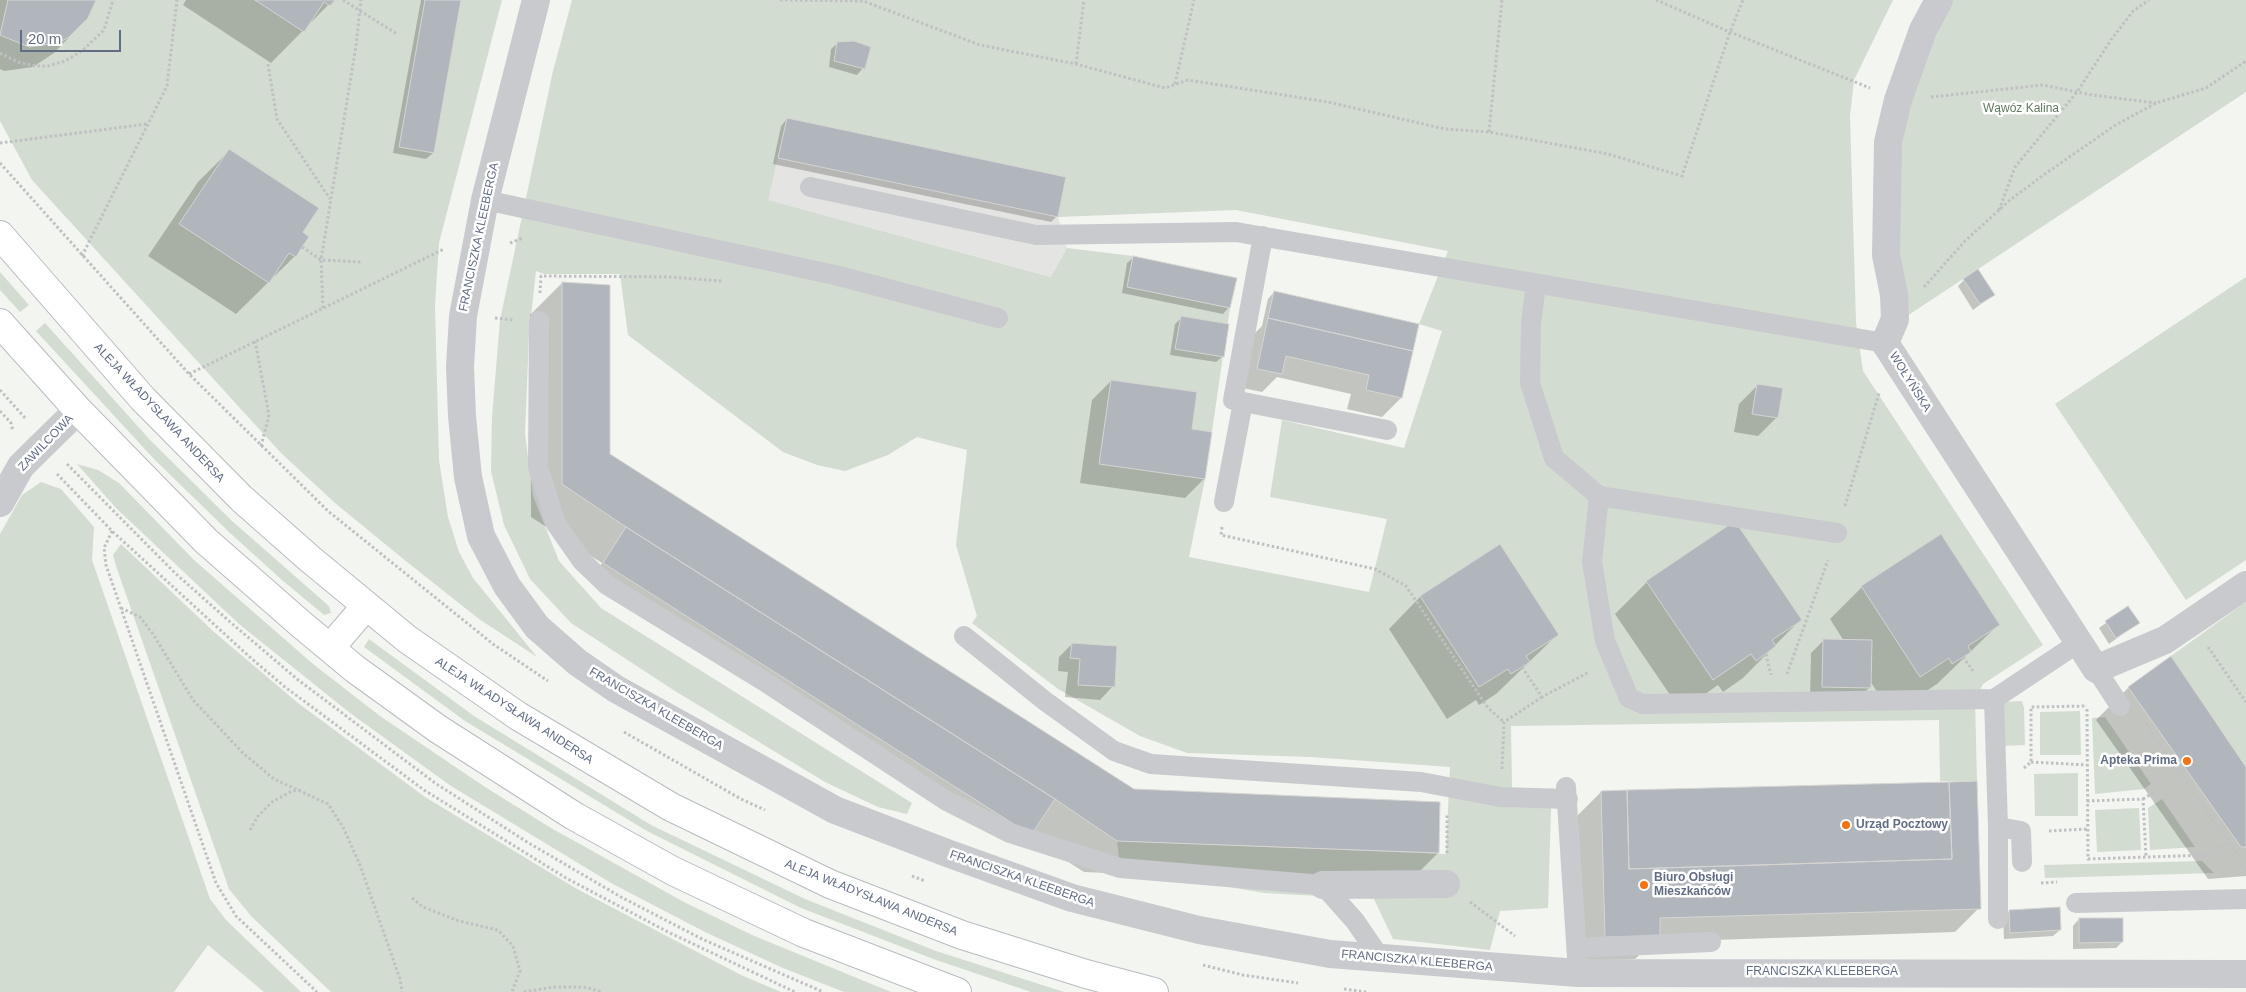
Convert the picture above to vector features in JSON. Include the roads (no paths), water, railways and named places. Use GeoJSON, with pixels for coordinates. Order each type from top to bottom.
{"type":"FeatureCollection","features":[{"type":"Feature","properties":{"kind":"main road","name":"ALEJA WŁADYSŁAWA ANDERSA"},"geometry":{"type":"LineString","coordinates":[[0,235],[176,434],[276,530],[366,606],[432,657],[518,716],[631,785],[733,839],[830,884],[962,935],[1086,974],[1154,992]]}},
{"type":"Feature","properties":{"kind":"main road"},"geometry":{"type":"LineString","coordinates":[[0,323],[78,410],[206,541],[330,648],[386,692],[484,760],[574,816],[644,856],[804,933],[957,992]]}},
{"type":"Feature","properties":{"kind":"main road"},"geometry":{"type":"LineString","coordinates":[[330,648],[366,606]]}},
{"type":"Feature","properties":{"kind":"street","name":"FRANCISZKA KLEEBERGA"},"geometry":{"type":"LineString","coordinates":[[536,0],[485,200],[463,316],[460,367],[462,416],[468,477],[482,536],[507,586],[537,627],[576,662],[616,689],[835,810],[946,853],[1081,901],[1199,930],[1330,954],[1381,960],[1578,960],[2246,974]]}},
{"type":"Feature","properties":{"kind":"street","name":"WOŁYŃSKA"},"geometry":{"type":"LineString","coordinates":[[1939,0],[1924,30],[1898,100],[1888,142],[1886,255],[1894,295],[1895,319],[1885,344],[2096,669]]}},
{"type":"Feature","properties":{"kind":"street","name":"ZAWILCOWA"},"geometry":{"type":"LineString","coordinates":[[0,503],[22,466],[78,410]]}},
{"type":"Feature","properties":{"kind":"street"},"geometry":{"type":"LineString","coordinates":[[2096,669],[2165,640],[2246,585]]}},
{"type":"Feature","properties":{"kind":"street"},"geometry":{"type":"LineString","coordinates":[[1323,885],[1446,884]]}},
{"type":"Feature","properties":{"kind":"lane"},"geometry":{"type":"LineString","coordinates":[[810,187],[1036,234],[1236,232],[1885,344]]}},
{"type":"Feature","properties":{"kind":"lane"},"geometry":{"type":"LineString","coordinates":[[485,200],[835,275],[998,318]]}},
{"type":"Feature","properties":{"kind":"lane"},"geometry":{"type":"LineString","coordinates":[[1263,236],[1233,400],[1387,430]]}},
{"type":"Feature","properties":{"kind":"lane"},"geometry":{"type":"LineString","coordinates":[[1536,284],[1531,324],[1530,383],[1554,458],[1599,496],[1837,533]]}},
{"type":"Feature","properties":{"kind":"lane"},"geometry":{"type":"LineString","coordinates":[[539,321],[538,466],[556,524],[582,560],[607,585],[762,680],[945,800],[1010,833],[1120,868],[1323,885],[1355,921],[1381,960]]}},
{"type":"Feature","properties":{"kind":"lane"},"geometry":{"type":"LineString","coordinates":[[1224,502],[1243,402]]}},
{"type":"Feature","properties":{"kind":"lane"},"geometry":{"type":"LineString","coordinates":[[1599,496],[1592,562],[1605,641],[1629,698],[1643,704],[1994,700],[2078,643]]}},
{"type":"Feature","properties":{"kind":"lane"},"geometry":{"type":"LineString","coordinates":[[964,636],[1045,701],[1114,751],[1151,764],[1421,782],[1500,797],[1567,792],[1578,960],[1711,942]]}},
{"type":"Feature","properties":{"kind":"lane"},"geometry":{"type":"LineString","coordinates":[[2096,669],[2116,700]]}},
{"type":"Feature","properties":{"kind":"lane"},"geometry":{"type":"LineString","coordinates":[[1994,700],[1998,827],[1998,919]]}},
{"type":"Feature","properties":{"kind":"lane"},"geometry":{"type":"LineString","coordinates":[[1998,827],[2021,831],[2022,862]]}},
{"type":"Feature","properties":{"kind":"lane"},"geometry":{"type":"LineString","coordinates":[[2076,904],[2246,898]]}},
{"type":"Feature","properties":{"kind":"place","name":"Apteka Prima"},"geometry":{"type":"Point","coordinates":[2187,761]}},
{"type":"Feature","properties":{"kind":"place","name":"Urząd Pocztowy"},"geometry":{"type":"Point","coordinates":[1846,825]}},
{"type":"Feature","properties":{"kind":"place","name":"Biuro Obsługi Mieszkańców"},"geometry":{"type":"Point","coordinates":[1644,885]}},
{"type":"Feature","properties":{"kind":"park label","name":"Wąwóz Kalina"},"geometry":{"type":"Point","coordinates":[2021,109]}}]}
